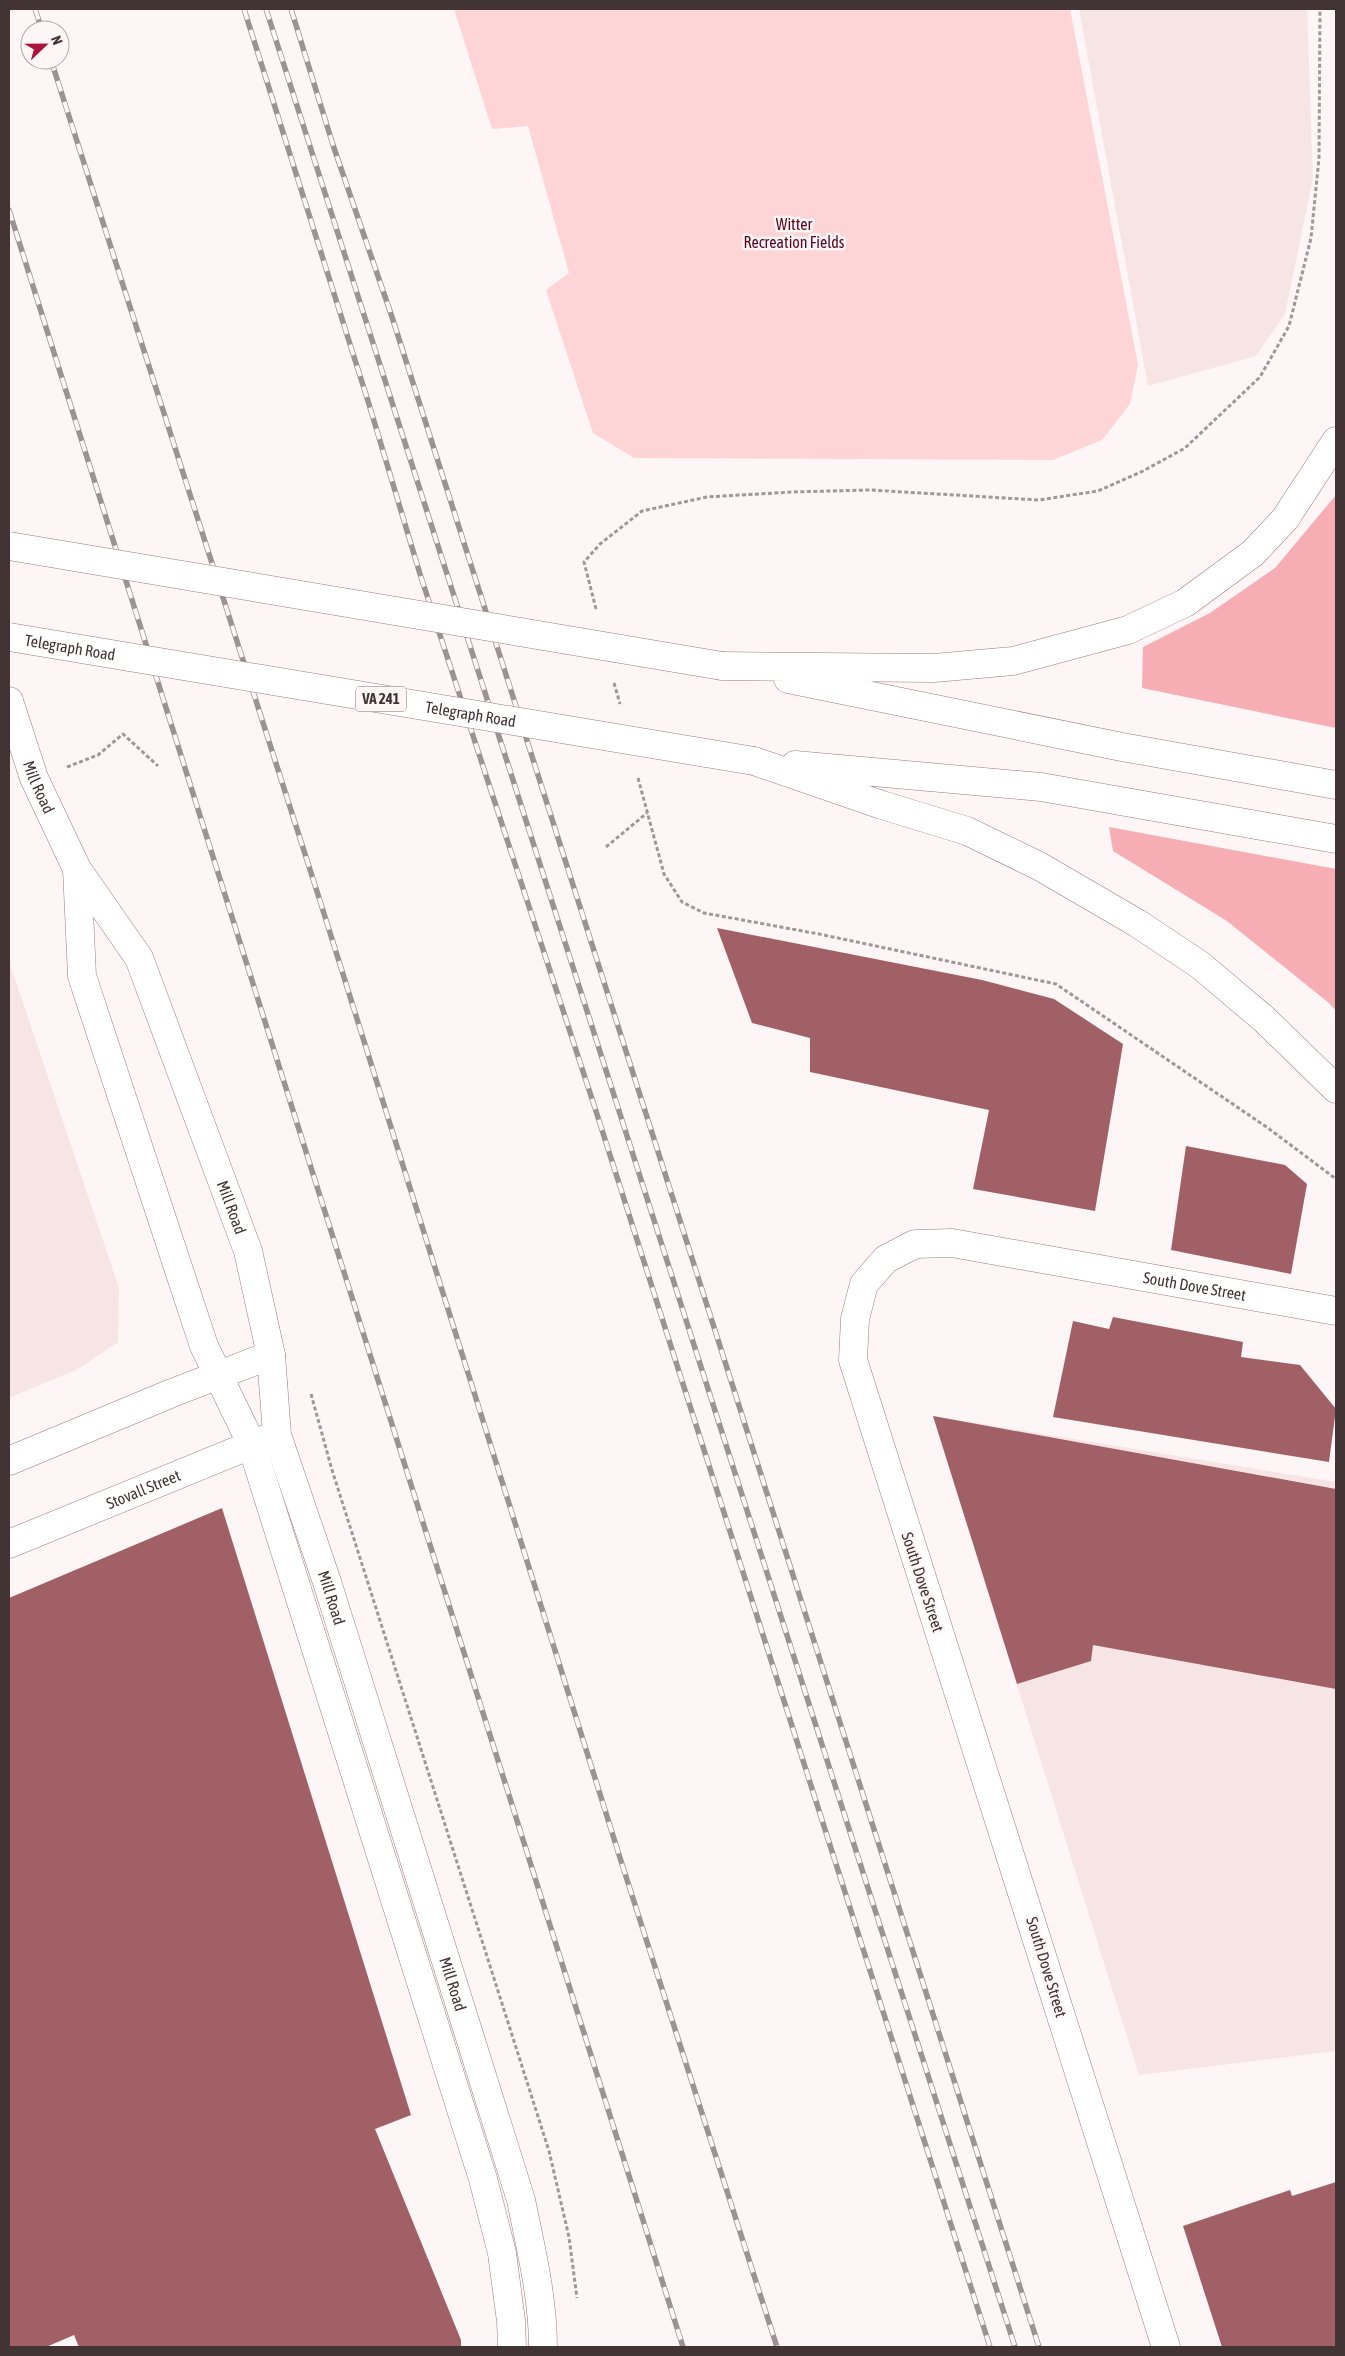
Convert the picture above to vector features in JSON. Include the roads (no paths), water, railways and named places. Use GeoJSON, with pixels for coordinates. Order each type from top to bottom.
{"type":"FeatureCollection","features":[{"type":"Feature","properties":{"kind":"street"},"geometry":{"type":"LineString","coordinates":[[722,666],[944,668],[1013,661],[1128,630],[1185,603],[1254,553],[1285,519],[1336,441]]}},
{"type":"Feature","properties":{"kind":"street"},"geometry":{"type":"LineString","coordinates":[[9,546],[722,666],[1122,747],[1336,785]]}},
{"type":"Feature","properties":{"kind":"street","name":"Telegraph Road"},"geometry":{"type":"LineString","coordinates":[[9,637],[754,761]]}},
{"type":"Feature","properties":{"kind":"street","name":"Mill Road"},"geometry":{"type":"LineString","coordinates":[[9,701],[34,778],[77,869],[139,958],[248,1251],[271,1355],[277,1435],[327,1582],[521,2200],[533,2254],[543,2321],[543,2347]]}},
{"type":"Feature","properties":{"kind":"street"},"geometry":{"type":"LineString","coordinates":[[754,761],[1041,787],[1336,839]]}},
{"type":"Feature","properties":{"kind":"street"},"geometry":{"type":"LineString","coordinates":[[754,761],[882,805],[967,831],[1039,866],[1137,922],[1200,965],[1264,1020],[1336,1089]]}},
{"type":"Feature","properties":{"kind":"street","name":"Mill Road"},"geometry":{"type":"LineString","coordinates":[[77,869],[82,976],[204,1346],[251,1443],[483,2180],[502,2254],[511,2321],[512,2347]]}},
{"type":"Feature","properties":{"kind":"street","name":"South Dove Street"},"geometry":{"type":"LineString","coordinates":[[1166,2347],[853,1360],[855,1319],[864,1284],[886,1259],[915,1244],[952,1243],[1336,1311]]}},
{"type":"Feature","properties":{"kind":"street"},"geometry":{"type":"LineString","coordinates":[[9,1461],[217,1374],[271,1355]]}},
{"type":"Feature","properties":{"kind":"street","name":"Stovall Street"},"geometry":{"type":"LineString","coordinates":[[9,1544],[251,1443],[277,1435]]}},
{"type":"Feature","properties":{"kind":"railway"},"geometry":{"type":"LineString","coordinates":[[35,9],[39,20]]}},
{"type":"Feature","properties":{"kind":"railway"},"geometry":{"type":"LineString","coordinates":[[244,9],[368,401],[420,574],[595,1108],[990,2347]]}},
{"type":"Feature","properties":{"kind":"railway"},"geometry":{"type":"LineString","coordinates":[[266,9],[1015,2347]]}},
{"type":"Feature","properties":{"kind":"railway"},"geometry":{"type":"LineString","coordinates":[[291,9],[333,145],[392,317],[1039,2347]]}},
{"type":"Feature","properties":{"kind":"railway"},"geometry":{"type":"LineString","coordinates":[[54,70],[321,904],[621,1861],[777,2347]]}},
{"type":"Feature","properties":{"kind":"railway"},"geometry":{"type":"LineString","coordinates":[[9,210],[683,2347]]}},
{"type":"Feature","properties":{"kind":"park label","name":"Witter Recreation Fields"},"geometry":{"type":"Point","coordinates":[794,233]}}]}
